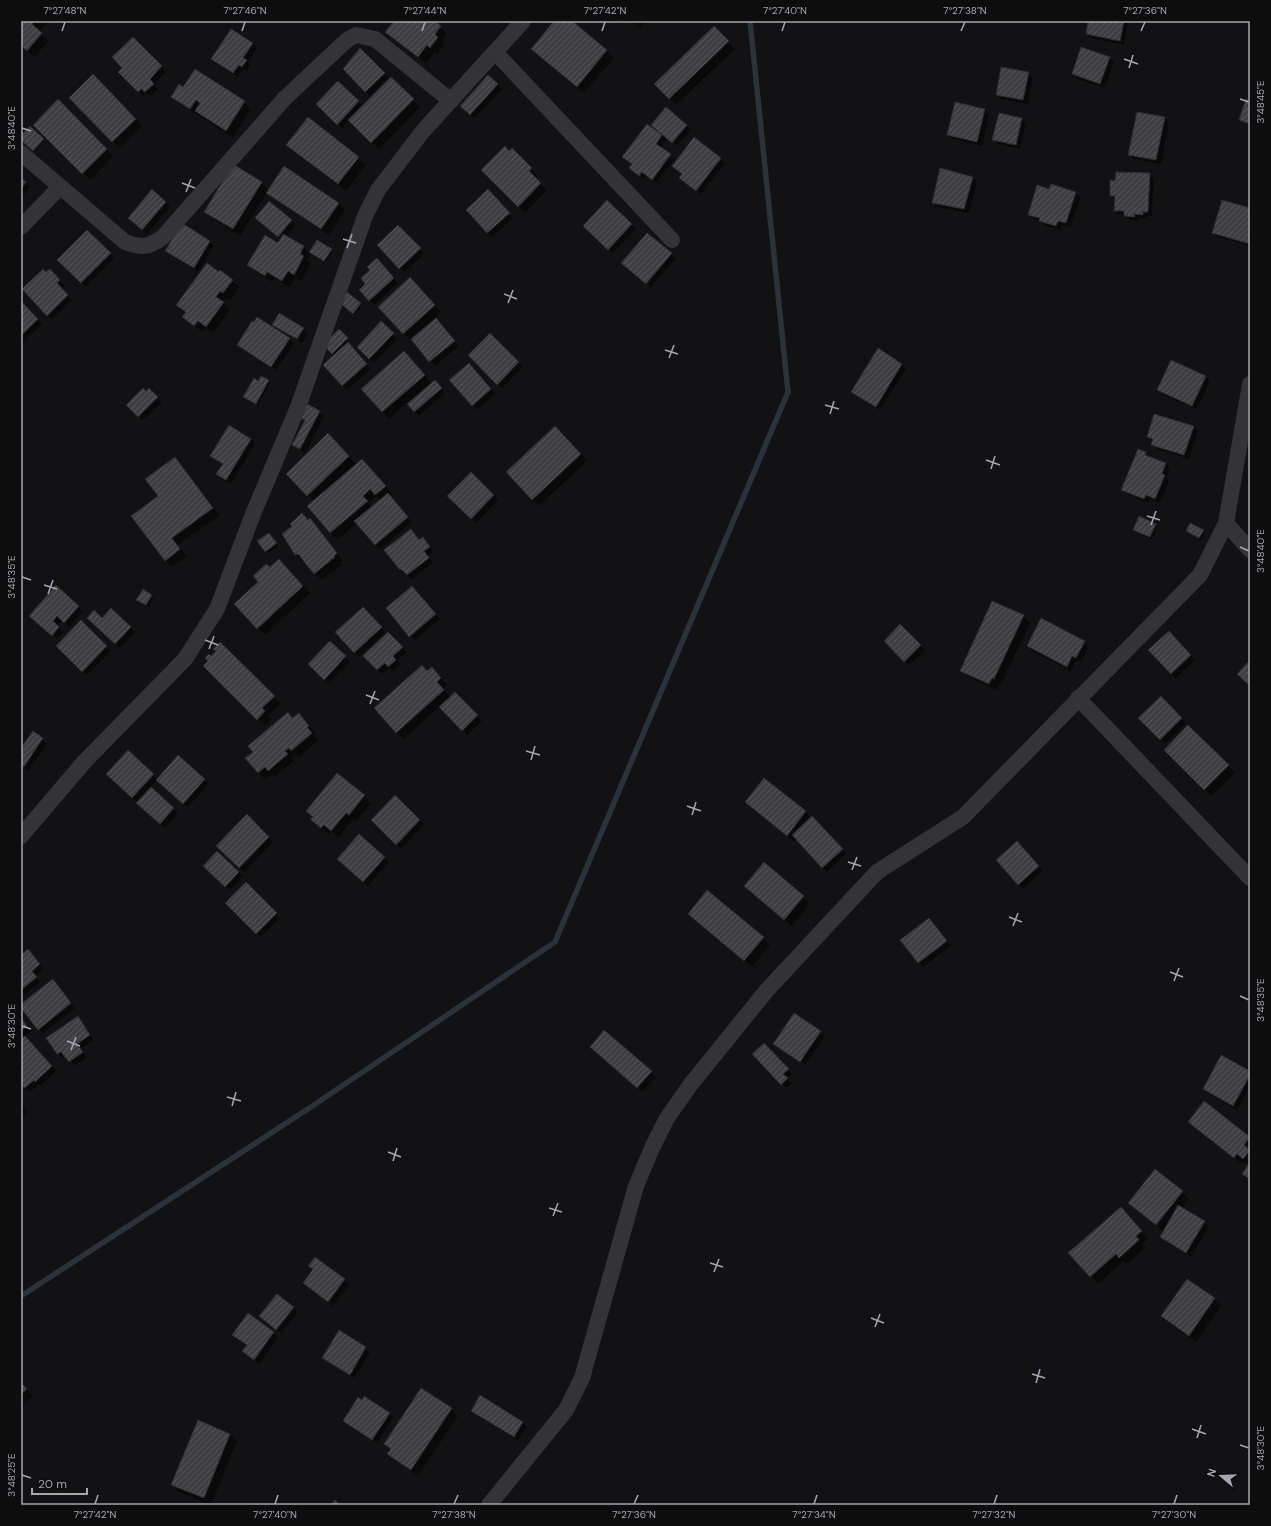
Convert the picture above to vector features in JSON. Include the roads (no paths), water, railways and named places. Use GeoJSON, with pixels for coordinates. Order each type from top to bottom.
{"type":"FeatureCollection","features":[{"type":"Feature","properties":{"kind":"street"},"geometry":{"type":"LineString","coordinates":[[21,836],[85,761],[185,660],[203,634],[217,609],[252,514],[298,408],[366,216],[378,190],[424,131],[523,21]]}},
{"type":"Feature","properties":{"kind":"street"},"geometry":{"type":"LineString","coordinates":[[21,153],[125,242],[139,247],[153,245],[163,237],[285,98],[347,40],[356,35],[375,39],[451,101]]}},
{"type":"Feature","properties":{"kind":"street"},"geometry":{"type":"LineString","coordinates":[[495,52],[672,240]]}},
{"type":"Feature","properties":{"kind":"street"},"geometry":{"type":"LineString","coordinates":[[21,227],[60,187]]}},
{"type":"Feature","properties":{"kind":"street"},"geometry":{"type":"LineString","coordinates":[[489,1505],[566,1410],[582,1378],[636,1186],[652,1148],[667,1118],[690,1084],[767,990],[877,872],[963,817],[1200,575],[1226,523],[1250,384]]}},
{"type":"Feature","properties":{"kind":"street"},"geometry":{"type":"LineString","coordinates":[[1226,523],[1250,550]]}},
{"type":"Feature","properties":{"kind":"street"},"geometry":{"type":"LineString","coordinates":[[1078,698],[1250,878]]}},
{"type":"Feature","properties":{"kind":"waterway"},"geometry":{"type":"LineString","coordinates":[[21,1296],[311,1107],[555,942],[788,392],[750,21]]}}]}
